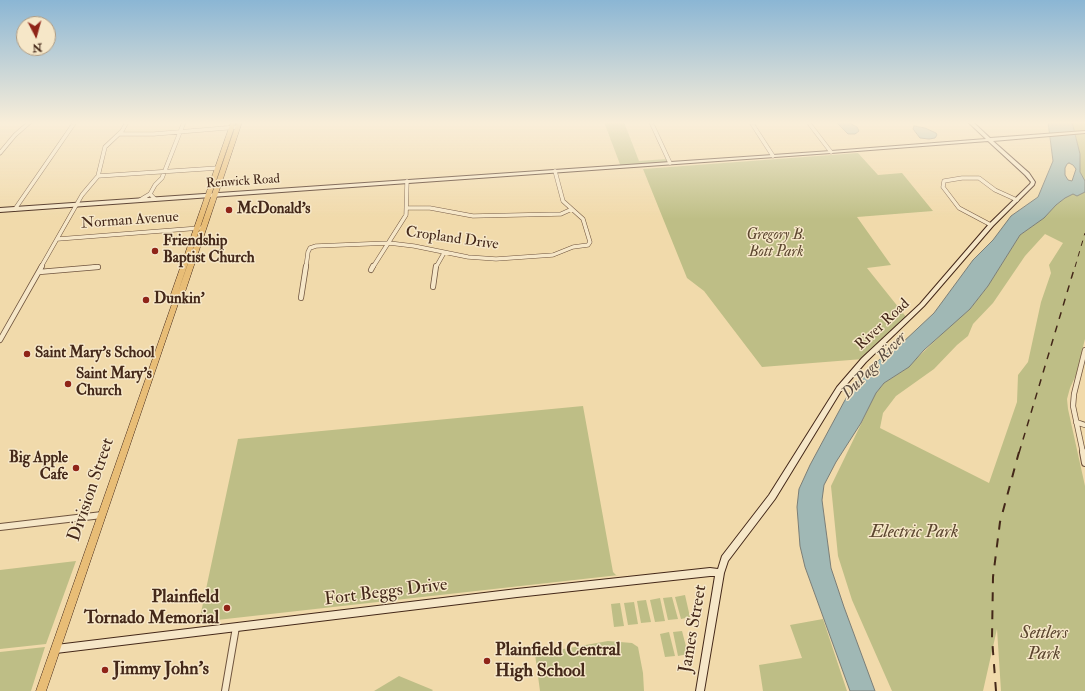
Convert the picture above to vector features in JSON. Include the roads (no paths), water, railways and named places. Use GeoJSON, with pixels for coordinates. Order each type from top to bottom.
{"type":"FeatureCollection","features":[{"type":"Feature","properties":{"kind":"main road","name":"Division Street"},"geometry":{"type":"LineString","coordinates":[[176,300],[173,297],[224,154]]}},
{"type":"Feature","properties":{"kind":"main road","name":"Division Street"},"geometry":{"type":"LineString","coordinates":[[41,691],[176,300],[181,295],[215,195],[227,154]]}},
{"type":"Feature","properties":{"kind":"street"},"geometry":{"type":"LineString","coordinates":[[15,209],[53,154]]}},
{"type":"Feature","properties":{"kind":"street"},"geometry":{"type":"LineString","coordinates":[[0,340],[77,205],[98,176],[103,154]]}},
{"type":"Feature","properties":{"kind":"street"},"geometry":{"type":"LineString","coordinates":[[140,200],[150,194],[155,185],[162,178],[171,154]]}},
{"type":"Feature","properties":{"kind":"street"},"geometry":{"type":"LineString","coordinates":[[666,154],[670,163]]}},
{"type":"Feature","properties":{"kind":"street","name":"Renwick Road"},"geometry":{"type":"LineString","coordinates":[[0,210],[798,154]]}},
{"type":"Feature","properties":{"kind":"street","name":"River Road"},"geometry":{"type":"LineString","coordinates":[[720,573],[725,559],[772,497],[839,389],[864,360],[922,305],[990,225],[1032,185],[1033,182],[1027,174],[1006,154]]}},
{"type":"Feature","properties":{"kind":"street"},"geometry":{"type":"LineString","coordinates":[[98,176],[218,168]]}},
{"type":"Feature","properties":{"kind":"street"},"geometry":{"type":"LineString","coordinates":[[407,208],[430,208],[473,216],[505,214],[561,214],[572,209],[563,201],[555,171]]}},
{"type":"Feature","properties":{"kind":"street"},"geometry":{"type":"LineString","coordinates":[[990,225],[959,208],[943,187],[944,181],[962,178],[979,178],[995,190],[1017,200]]}},
{"type":"Feature","properties":{"kind":"street"},"geometry":{"type":"LineString","coordinates":[[371,270],[403,221],[407,208],[407,181]]}},
{"type":"Feature","properties":{"kind":"street"},"geometry":{"type":"LineString","coordinates":[[150,194],[155,199]]}},
{"type":"Feature","properties":{"kind":"street","name":"Cropland Drive"},"geometry":{"type":"LineString","coordinates":[[301,298],[308,252],[310,248],[316,246],[389,243],[414,246],[444,253],[482,259],[510,259],[553,255],[573,247],[588,245],[590,242],[583,219],[572,209]]}},
{"type":"Feature","properties":{"kind":"street","name":"Norman Avenue"},"geometry":{"type":"LineString","coordinates":[[58,239],[204,228]]}},
{"type":"Feature","properties":{"kind":"street"},"geometry":{"type":"LineString","coordinates":[[433,286],[435,269],[444,253]]}},
{"type":"Feature","properties":{"kind":"street"},"geometry":{"type":"LineString","coordinates":[[39,272],[98,266]]}},
{"type":"Feature","properties":{"kind":"street"},"geometry":{"type":"LineString","coordinates":[[0,331],[6,330]]}},
{"type":"Feature","properties":{"kind":"street"},"geometry":{"type":"LineString","coordinates":[[1085,350],[1082,371],[1074,394],[1073,406],[1085,463]]}},
{"type":"Feature","properties":{"kind":"street"},"geometry":{"type":"LineString","coordinates":[[1076,422],[1085,425]]}},
{"type":"Feature","properties":{"kind":"street"},"geometry":{"type":"LineString","coordinates":[[0,527],[102,515]]}},
{"type":"Feature","properties":{"kind":"street","name":"Fort Beggs Drive"},"geometry":{"type":"LineString","coordinates":[[56,649],[525,592],[710,572],[720,573]]}},
{"type":"Feature","properties":{"kind":"street","name":"James Street"},"geometry":{"type":"LineString","coordinates":[[700,691],[720,573]]}},
{"type":"Feature","properties":{"kind":"street"},"geometry":{"type":"LineString","coordinates":[[225,691],[236,627]]}},
{"type":"Feature","properties":{"kind":"water","name":"DuPage River"},"geometry":{"type":"Polygon","coordinates":[[[1052,154],[1080,154],[1080,172],[1085,181],[1085,192],[1077,196],[1073,194],[1065,198],[1044,218],[1020,235],[988,286],[970,309],[924,350],[909,367],[884,383],[876,393],[861,423],[836,462],[824,485],[822,500],[831,568],[875,691],[850,691],[805,567],[800,546],[797,507],[799,489],[810,465],[845,400],[863,374],[887,353],[901,344],[934,313],[973,260],[993,240],[1011,216],[1038,197],[1053,161],[1052,154]],[[1069,163],[1067,164],[1065,168],[1065,175],[1068,180],[1072,181],[1076,169],[1073,165],[1069,163]]]}},
{"type":"Feature","properties":{"kind":"railway"},"geometry":{"type":"LineString","coordinates":[[1075,267],[1085,233]]}},
{"type":"Feature","properties":{"kind":"railway"},"geometry":{"type":"LineString","coordinates":[[1019,453],[1075,266]]}},
{"type":"Feature","properties":{"kind":"railway"},"geometry":{"type":"LineString","coordinates":[[996,691],[992,638],[993,577],[1000,522],[1019,452]]}},
{"type":"Feature","properties":{"kind":"place","name":"McDonald's"},"geometry":{"type":"Point","coordinates":[229,210]}},
{"type":"Feature","properties":{"kind":"place","name":"Friendship Baptist Church"},"geometry":{"type":"Point","coordinates":[155,251]}},
{"type":"Feature","properties":{"kind":"place","name":"Dunkin'"},"geometry":{"type":"Point","coordinates":[146,300]}},
{"type":"Feature","properties":{"kind":"place","name":"Saint Mary's School"},"geometry":{"type":"Point","coordinates":[27,354]}},
{"type":"Feature","properties":{"kind":"place","name":"Saint Mary's Church"},"geometry":{"type":"Point","coordinates":[68,384]}},
{"type":"Feature","properties":{"kind":"place","name":"Big Apple Cafe"},"geometry":{"type":"Point","coordinates":[76,468]}},
{"type":"Feature","properties":{"kind":"place","name":"Plainfield Tornado Memorial"},"geometry":{"type":"Point","coordinates":[227,608]}},
{"type":"Feature","properties":{"kind":"place","name":"Plainfield Central High School"},"geometry":{"type":"Point","coordinates":[487,661]}},
{"type":"Feature","properties":{"kind":"place","name":"Jimmy John's"},"geometry":{"type":"Point","coordinates":[105,670]}},
{"type":"Feature","properties":{"kind":"park label","name":"Gregory B. Bott Park"},"geometry":{"type":"Point","coordinates":[776,244]}},
{"type":"Feature","properties":{"kind":"park label","name":"Electric Park"},"geometry":{"type":"Point","coordinates":[914,533]}},
{"type":"Feature","properties":{"kind":"park label","name":"Settlers Park"},"geometry":{"type":"Point","coordinates":[1044,644]}}]}
